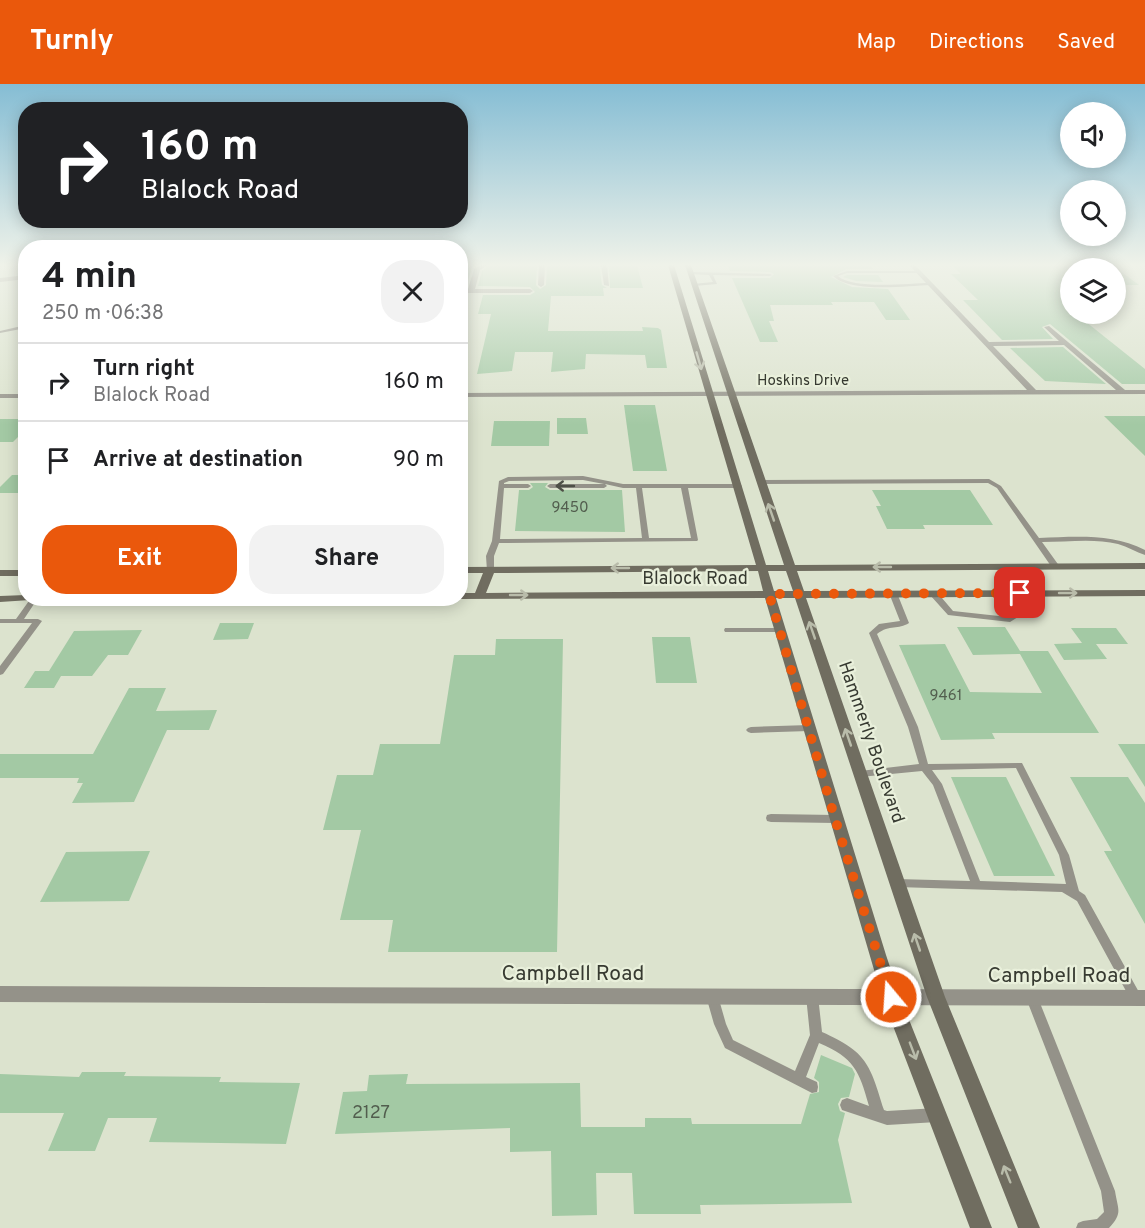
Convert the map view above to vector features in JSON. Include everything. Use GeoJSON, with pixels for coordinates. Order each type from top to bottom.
{"type":"FeatureCollection","features":[{"type":"Feature","properties":{"kind":"main road"},"geometry":{"type":"LineString","coordinates":[[687,318],[739,486],[835,819],[891,997],[981,1228]]}},
{"type":"Feature","properties":{"kind":"main road","name":"Hammerly Boulevard"},"geometry":{"type":"LineString","coordinates":[[706,318],[936,997],[1029,1228]]}},
{"type":"Feature","properties":{"kind":"main road","name":"Blalock Road"},"geometry":{"type":"LineString","coordinates":[[468,570],[1145,566]]}},
{"type":"Feature","properties":{"kind":"main road"},"geometry":{"type":"LineString","coordinates":[[479,595],[490,569]]}},
{"type":"Feature","properties":{"kind":"main road"},"geometry":{"type":"LineString","coordinates":[[0,573],[18,573]]}},
{"type":"Feature","properties":{"kind":"main road","name":"Blalock Road"},"geometry":{"type":"LineString","coordinates":[[468,596],[1145,593]]}},
{"type":"Feature","properties":{"kind":"main road"},"geometry":{"type":"LineString","coordinates":[[0,599],[18,598]]}},
{"type":"Feature","properties":{"kind":"street"},"geometry":{"type":"LineString","coordinates":[[963,318],[1034,392]]}},
{"type":"Feature","properties":{"kind":"street"},"geometry":{"type":"LineString","coordinates":[[1047,327],[1123,392]]}},
{"type":"Feature","properties":{"kind":"street"},"geometry":{"type":"LineString","coordinates":[[987,344],[1066,343]]}},
{"type":"Feature","properties":{"kind":"street","name":"Hoskins Drive"},"geometry":{"type":"LineString","coordinates":[[468,395],[1145,392]]}},
{"type":"Feature","properties":{"kind":"street"},"geometry":{"type":"LineString","coordinates":[[0,396],[18,396]]}},
{"type":"Feature","properties":{"kind":"street","name":"Campbell Road"},"geometry":{"type":"LineString","coordinates":[[0,994],[1140,998]]}},
{"type":"Feature","properties":{"kind":"lane"},"geometry":{"type":"LineString","coordinates":[[0,332],[18,328]]}},
{"type":"Feature","properties":{"kind":"lane"},"geometry":{"type":"LineString","coordinates":[[490,569],[490,556],[496,541],[501,482],[520,477],[583,478],[623,486]]}},
{"type":"Feature","properties":{"kind":"lane"},"geometry":{"type":"LineString","coordinates":[[761,482],[989,481],[999,487],[1056,567]]}},
{"type":"Feature","properties":{"kind":"lane"},"geometry":{"type":"LineString","coordinates":[[501,486],[528,486]]}},
{"type":"Feature","properties":{"kind":"lane"},"geometry":{"type":"LineString","coordinates":[[550,486],[739,486]]}},
{"type":"Feature","properties":{"kind":"lane"},"geometry":{"type":"LineString","coordinates":[[639,486],[646,540]]}},
{"type":"Feature","properties":{"kind":"lane"},"geometry":{"type":"LineString","coordinates":[[496,541],[695,540],[684,486]]}},
{"type":"Feature","properties":{"kind":"lane"},"geometry":{"type":"LineString","coordinates":[[1037,540],[1104,539],[1135,547],[1145,553]]}},
{"type":"Feature","properties":{"kind":"lane"},"geometry":{"type":"LineString","coordinates":[[893,593],[906,623],[882,626],[873,633],[913,727],[924,767],[937,784],[977,886]]}},
{"type":"Feature","properties":{"kind":"lane"},"geometry":{"type":"LineString","coordinates":[[933,593],[951,613],[1010,620],[1014,617],[999,593]]}},
{"type":"Feature","properties":{"kind":"lane"},"geometry":{"type":"LineString","coordinates":[[18,621],[29,606]]}},
{"type":"Feature","properties":{"kind":"lane"},"geometry":{"type":"LineString","coordinates":[[0,621],[38,621],[0,672]]}},
{"type":"Feature","properties":{"kind":"lane"},"geometry":{"type":"LineString","coordinates":[[728,630],[779,630]]}},
{"type":"Feature","properties":{"kind":"lane"},"geometry":{"type":"LineString","coordinates":[[751,730],[809,728]]}},
{"type":"Feature","properties":{"kind":"lane"},"geometry":{"type":"LineString","coordinates":[[860,774],[924,767],[1019,765],[1064,855],[1074,893]]}},
{"type":"Feature","properties":{"kind":"lane"},"geometry":{"type":"LineString","coordinates":[[771,818],[835,819]]}},
{"type":"Feature","properties":{"kind":"lane"},"geometry":{"type":"LineString","coordinates":[[897,883],[1064,888],[1081,898],[1140,998]]}},
{"type":"Feature","properties":{"kind":"lane"},"geometry":{"type":"LineString","coordinates":[[712,996],[720,1024],[729,1044],[812,1087]]}},
{"type":"Feature","properties":{"kind":"lane"},"geometry":{"type":"LineString","coordinates":[[798,1080],[816,1035],[812,996]]}},
{"type":"Feature","properties":{"kind":"lane"},"geometry":{"type":"LineString","coordinates":[[1032,998],[1108,1191],[1112,1214],[1101,1226],[1083,1228]]}},
{"type":"Feature","properties":{"kind":"lane"},"geometry":{"type":"LineString","coordinates":[[816,1035],[836,1043],[857,1057],[865,1070],[878,1114]]}},
{"type":"Feature","properties":{"kind":"lane"},"geometry":{"type":"LineString","coordinates":[[847,1105],[887,1118],[937,1115]]}},
{"type":"Feature","properties":{"kind":"building"},"geometry":{"type":"Polygon","coordinates":[[[490,318],[549,318],[548,331],[643,331],[642,327],[658,328],[661,330],[667,368],[647,368],[645,355],[586,354],[585,369],[551,372],[553,352],[515,352],[512,371],[477,374],[490,318]]]}},
{"type":"Feature","properties":{"kind":"building"},"geometry":{"type":"Polygon","coordinates":[[[750,318],[773,318],[774,321],[769,321],[778,342],[760,342],[750,318]]]}},
{"type":"Feature","properties":{"kind":"building"},"geometry":{"type":"Polygon","coordinates":[[[885,318],[910,320],[886,320],[885,318]]]}},
{"type":"Feature","properties":{"kind":"building"},"geometry":{"type":"Polygon","coordinates":[[[981,318],[1060,318],[1060,324],[1089,324],[1145,369],[1145,384],[1122,384],[1050,324],[1042,327],[1053,339],[1002,340],[981,318]]]}},
{"type":"Feature","properties":{"kind":"building"},"geometry":{"type":"Polygon","coordinates":[[[1063,347],[1106,384],[1045,381],[1010,348],[1063,347]]]}},
{"type":"Feature","properties":{"kind":"building"},"geometry":{"type":"Polygon","coordinates":[[[624,405],[655,405],[667,471],[633,471],[624,405]]]}},
{"type":"Feature","properties":{"kind":"building"},"geometry":{"type":"Polygon","coordinates":[[[1104,416],[1145,416],[1145,456],[1104,416]]]}},
{"type":"Feature","properties":{"kind":"building"},"geometry":{"type":"Polygon","coordinates":[[[557,418],[586,418],[588,434],[557,434],[557,418]]]}},
{"type":"Feature","properties":{"kind":"building"},"geometry":{"type":"Polygon","coordinates":[[[0,419],[18,419],[18,437],[13,442],[0,442],[0,419]]]}},
{"type":"Feature","properties":{"kind":"building"},"geometry":{"type":"Polygon","coordinates":[[[494,421],[550,421],[549,446],[491,446],[494,421]]]}},
{"type":"Feature","properties":{"kind":"building"},"geometry":{"type":"Polygon","coordinates":[[[12,475],[18,475],[18,493],[0,493],[0,487],[12,475]]]}},
{"type":"Feature","properties":{"kind":"building"},"geometry":{"type":"Polygon","coordinates":[[[530,483],[548,483],[545,487],[550,490],[622,490],[625,532],[515,531],[519,490],[529,490],[533,487],[530,483]]]}},
{"type":"Feature","properties":{"kind":"building"},"geometry":{"type":"Polygon","coordinates":[[[872,490],[970,490],[993,525],[923,525],[925,529],[887,529],[876,506],[881,506],[872,490]]]}},
{"type":"Feature","properties":{"kind":"building"},"geometry":{"type":"Polygon","coordinates":[[[220,623],[254,623],[248,639],[213,640],[220,623]]]}},
{"type":"Feature","properties":{"kind":"building"},"geometry":{"type":"Polygon","coordinates":[[[957,627],[1005,627],[1020,651],[1048,651],[1099,733],[992,733],[995,739],[941,740],[899,645],[945,644],[970,692],[1042,693],[1020,654],[973,655],[957,627]]]}},
{"type":"Feature","properties":{"kind":"building"},"geometry":{"type":"Polygon","coordinates":[[[1071,628],[1116,628],[1128,644],[1096,644],[1107,659],[1064,660],[1054,644],[1082,643],[1071,628]]]}},
{"type":"Feature","properties":{"kind":"building"},"geometry":{"type":"Polygon","coordinates":[[[142,630],[128,655],[108,655],[92,676],[61,676],[54,688],[24,688],[35,671],[49,671],[74,631],[142,630]]]}},
{"type":"Feature","properties":{"kind":"building"},"geometry":{"type":"Polygon","coordinates":[[[652,637],[690,637],[697,683],[656,683],[652,637]]]}},
{"type":"Feature","properties":{"kind":"building"},"geometry":{"type":"Polygon","coordinates":[[[496,639],[563,639],[557,952],[388,952],[393,920],[340,920],[361,830],[323,830],[337,775],[373,775],[380,744],[440,744],[454,655],[495,655],[496,639]]]}},
{"type":"Feature","properties":{"kind":"building"},"geometry":{"type":"Polygon","coordinates":[[[129,688],[166,688],[156,711],[217,710],[209,730],[167,730],[134,802],[72,803],[83,783],[77,783],[79,778],[0,778],[0,754],[93,754],[129,688]]]}},
{"type":"Feature","properties":{"kind":"building"},"geometry":{"type":"Polygon","coordinates":[[[1118,744],[1145,744],[1145,787],[1118,744]]]}},
{"type":"Feature","properties":{"kind":"building"},"geometry":{"type":"Polygon","coordinates":[[[951,777],[1006,777],[1055,876],[994,876],[951,777]]]}},
{"type":"Feature","properties":{"kind":"building"},"geometry":{"type":"Polygon","coordinates":[[[1070,777],[1128,777],[1145,803],[1145,924],[1104,851],[1112,851],[1070,777]]]}},
{"type":"Feature","properties":{"kind":"building"},"geometry":{"type":"Polygon","coordinates":[[[150,851],[129,901],[40,902],[66,852],[150,851]]]}},
{"type":"Feature","properties":{"kind":"building"},"geometry":{"type":"Polygon","coordinates":[[[821,1055],[852,1068],[855,1074],[849,1097],[841,1098],[838,1104],[840,1111],[845,1113],[838,1140],[852,1203],[700,1205],[701,1214],[634,1214],[632,1173],[596,1173],[597,1215],[552,1216],[551,1151],[510,1152],[510,1128],[335,1134],[343,1092],[367,1091],[369,1075],[408,1074],[406,1084],[580,1083],[581,1127],[645,1127],[645,1118],[691,1118],[692,1124],[801,1124],[810,1094],[819,1092],[819,1082],[814,1078],[821,1055]]]}},
{"type":"Feature","properties":{"kind":"building"},"geometry":{"type":"Polygon","coordinates":[[[82,1072],[126,1072],[124,1076],[221,1077],[219,1082],[300,1083],[286,1144],[149,1142],[157,1118],[108,1118],[95,1151],[48,1151],[64,1113],[0,1113],[0,1074],[79,1077],[82,1072]]]}},
{"type":"Feature","properties":{"kind":"route"},"geometry":{"type":"LineString","coordinates":[[891,997],[835,819],[769,594],[1020,593]]}}]}
